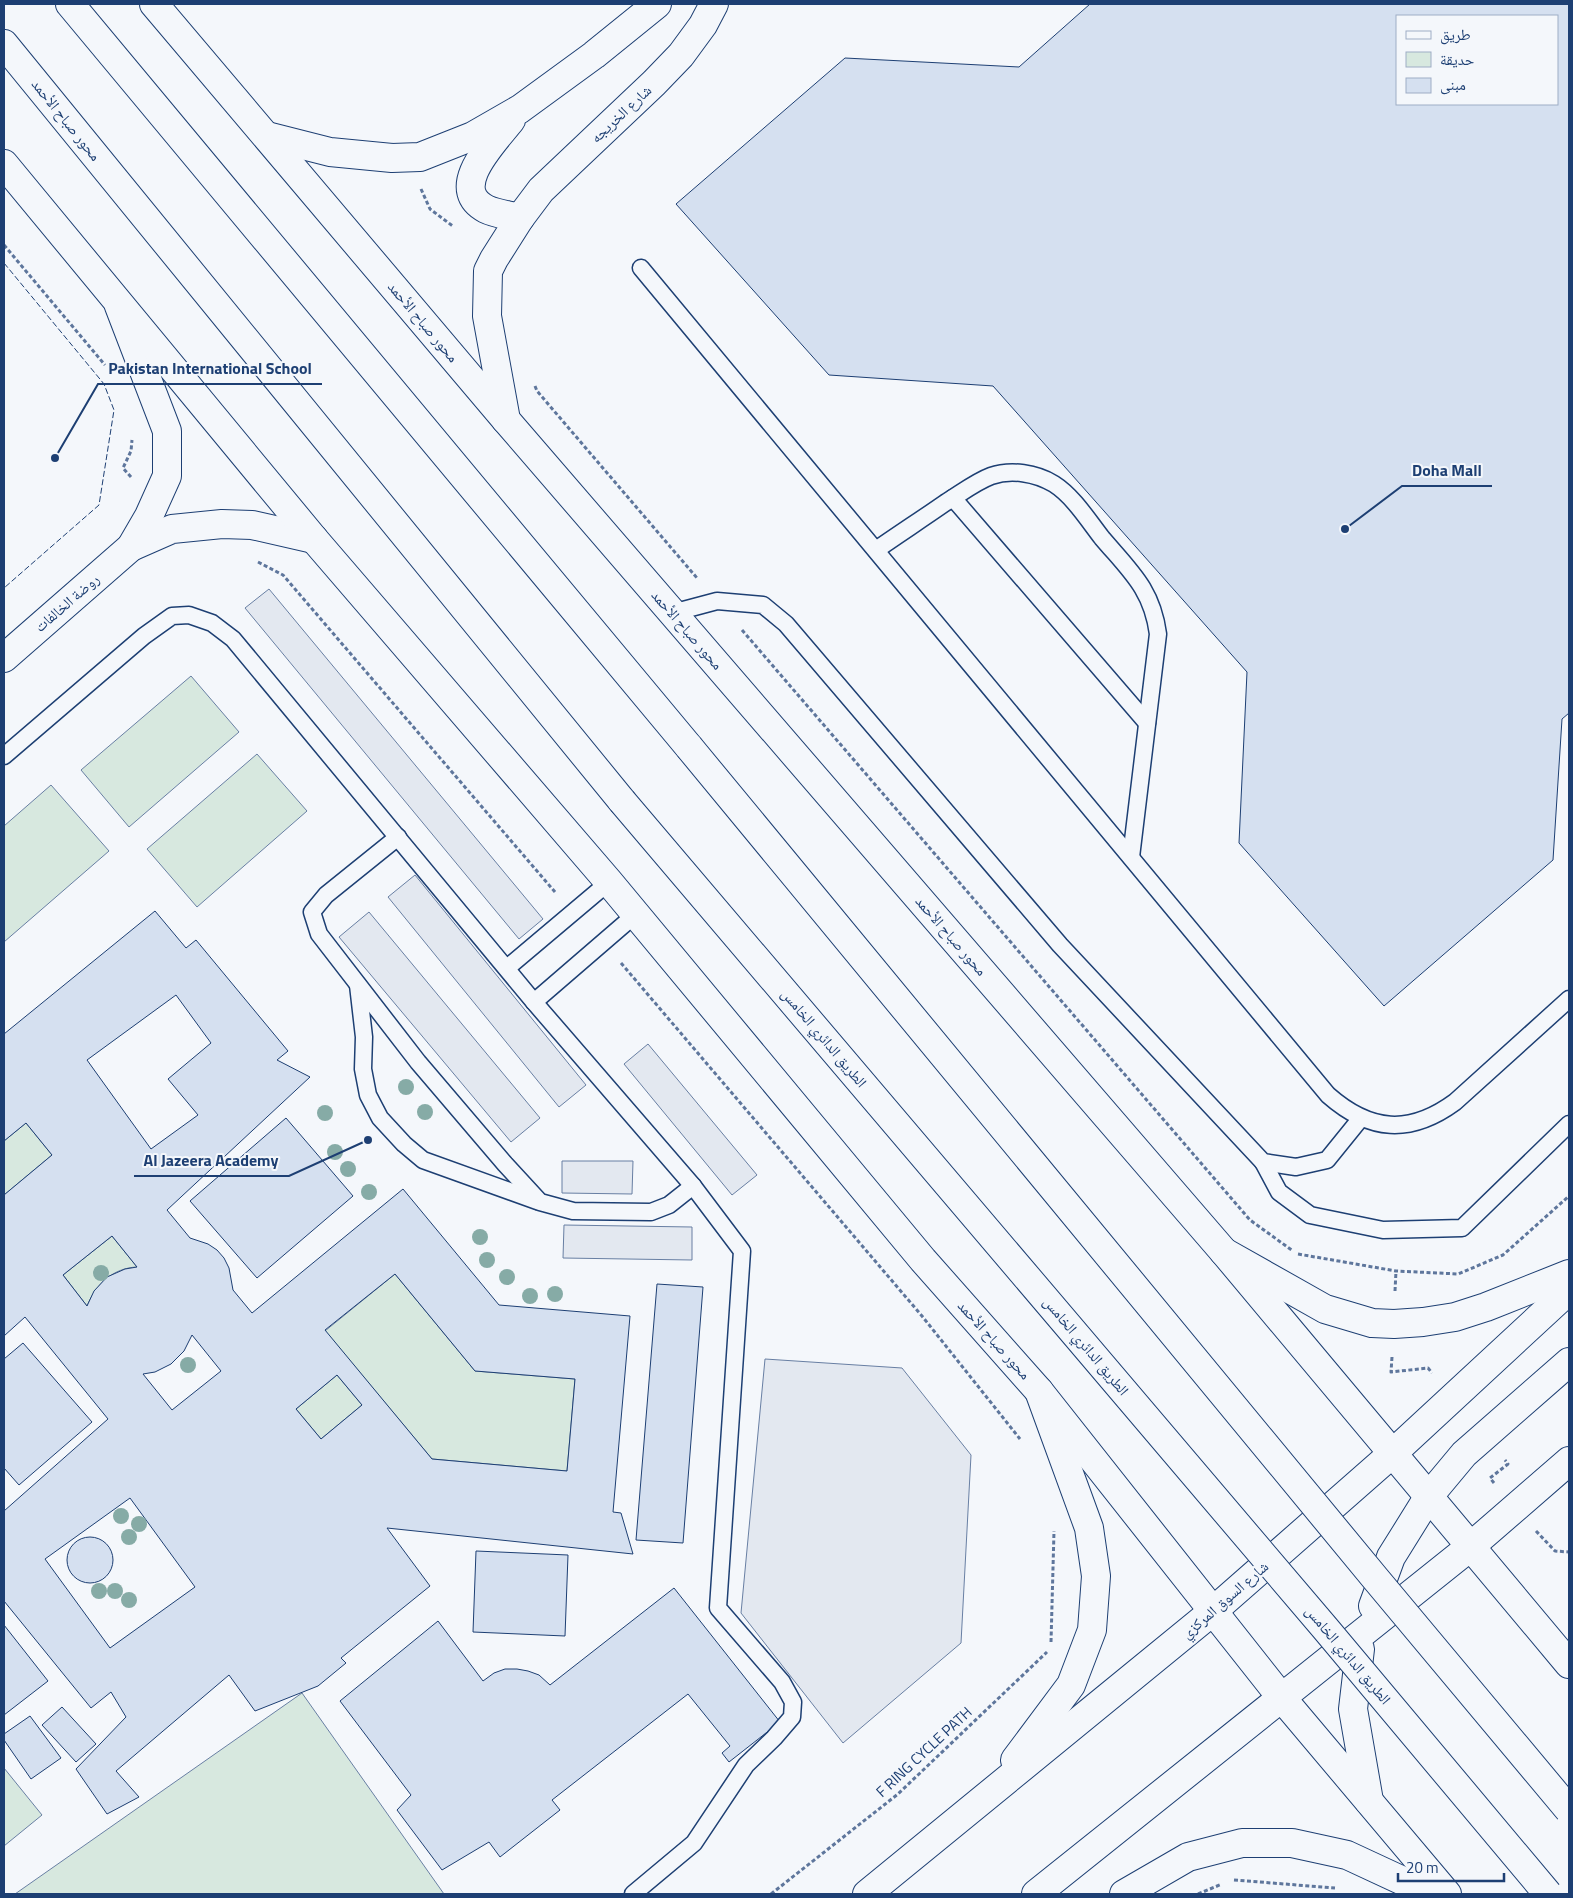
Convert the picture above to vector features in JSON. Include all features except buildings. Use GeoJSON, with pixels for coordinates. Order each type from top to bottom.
{"type":"FeatureCollection","features":[{"type":"Feature","properties":{"kind":"main road"},"geometry":{"type":"LineString","coordinates":[[70,4],[689,747],[1569,1810]]}},
{"type":"Feature","properties":{"kind":"main road","name":"محور صباح الأحمد"},"geometry":{"type":"LineString","coordinates":[[154,4],[506,420],[1224,1252]]}},
{"type":"Feature","properties":{"kind":"main road"},"geometry":{"type":"LineString","coordinates":[[267,136],[330,152],[408,159],[420,157],[465,140],[520,109],[594,55],[658,4]]}},
{"type":"Feature","properties":{"kind":"main road","name":"شارع الخريجه"},"geometry":{"type":"LineString","coordinates":[[506,420],[487,316],[488,271],[520,218],[541,190],[681,55],[703,25],[714,4]]}},
{"type":"Feature","properties":{"kind":"main road","name":"محور صباح الأحمد"},"geometry":{"type":"LineString","coordinates":[[4,44],[622,801]]}},
{"type":"Feature","properties":{"kind":"main road"},"geometry":{"type":"LineString","coordinates":[[520,109],[472,175],[470,192],[478,203],[487,210],[520,218]]}},
{"type":"Feature","properties":{"kind":"main road","name":"محور صباح الأحمد"},"geometry":{"type":"LineString","coordinates":[[4,164],[314,539],[609,882],[923,1260],[1038,1391]]}},
{"type":"Feature","properties":{"kind":"main road","name":"روضة الخالفات"},"geometry":{"type":"LineString","coordinates":[[116,300],[166,431],[166,476],[149,516],[131,547]]}},
{"type":"Feature","properties":{"kind":"main road","name":"روضة الخالفات"},"geometry":{"type":"LineString","coordinates":[[4,658],[131,547],[172,528],[222,524],[252,525],[314,539]]}},
{"type":"Feature","properties":{"kind":"main road","name":"الطريق الدائري الخامس"},"geometry":{"type":"LineString","coordinates":[[622,801],[1312,1613],[1548,1894]]}},
{"type":"Feature","properties":{"kind":"main road"},"geometry":{"type":"LineString","coordinates":[[1224,1252],[1325,1309],[1372,1323],[1423,1322],[1455,1317],[1486,1307],[1569,1274]]}},
{"type":"Feature","properties":{"kind":"main road"},"geometry":{"type":"LineString","coordinates":[[1224,1252],[1569,1664]]}},
{"type":"Feature","properties":{"kind":"main road","name":"شارع السوق المركزي"},"geometry":{"type":"LineString","coordinates":[[866,1894],[1212,1612],[1393,1453],[1569,1290]]}},
{"type":"Feature","properties":{"kind":"main road"},"geometry":{"type":"LineString","coordinates":[[1369,1801],[1353,1709],[1362,1633],[1391,1557],[1429,1496],[1464,1454],[1569,1362]]}},
{"type":"Feature","properties":{"kind":"main road"},"geometry":{"type":"LineString","coordinates":[[1038,1391],[1281,1697],[1447,1894]]}},
{"type":"Feature","properties":{"kind":"main road"},"geometry":{"type":"LineString","coordinates":[[991,1792],[1071,1685],[1092,1630],[1096,1576],[1089,1528],[1038,1391]]}},
{"type":"Feature","properties":{"kind":"main road"},"geometry":{"type":"LineString","coordinates":[[1036,1894],[1470,1547],[1569,1461]]}},
{"type":"Feature","properties":{"kind":"main road"},"geometry":{"type":"LineString","coordinates":[[1124,1894],[1188,1857],[1242,1843],[1292,1843],[1347,1855],[1431,1894]]}},
{"type":"Feature","properties":{"kind":"lane"},"geometry":{"type":"LineString","coordinates":[[641,268],[1328,1095],[1344,1109],[1361,1118],[1380,1124],[1400,1125],[1420,1121],[1439,1114],[1455,1102],[1569,999]]}},
{"type":"Feature","properties":{"kind":"lane"},"geometry":{"type":"LineString","coordinates":[[876,550],[973,485],[992,476],[1013,472],[1035,475],[1054,484],[1070,499],[1133,574],[1151,602],[1158,634],[1131,857]]}},
{"type":"Feature","properties":{"kind":"lane"},"geometry":{"type":"LineString","coordinates":[[953,498],[1147,723]]}},
{"type":"Feature","properties":{"kind":"lane"},"geometry":{"type":"LineString","coordinates":[[672,613],[717,601],[762,605],[786,624],[1060,945],[1263,1162],[1279,1192],[1310,1215],[1383,1230],[1462,1228],[1569,1124]]}},
{"type":"Feature","properties":{"kind":"lane"},"geometry":{"type":"LineString","coordinates":[[4,756],[144,636],[172,616],[189,615],[212,623],[233,638],[534,1002],[693,1186],[742,1251],[718,1608],[782,1682],[793,1702],[792,1717],[774,1738],[746,1765],[694,1843],[633,1894]]}},
{"type":"Feature","properties":{"kind":"lane"},"geometry":{"type":"LineString","coordinates":[[398,837],[326,895],[312,912],[319,934],[418,1062],[540,1202]]}},
{"type":"Feature","properties":{"kind":"lane"},"geometry":{"type":"LineString","coordinates":[[507,968],[609,882]]}},
{"type":"Feature","properties":{"kind":"lane"},"geometry":{"type":"LineString","coordinates":[[534,1002],[636,914]]}},
{"type":"Feature","properties":{"kind":"lane"},"geometry":{"type":"LineString","coordinates":[[358,985],[364,1037],[363,1069],[368,1095],[380,1118],[404,1144],[423,1160],[540,1202],[573,1211],[651,1212],[670,1205],[693,1186]]}},
{"type":"Feature","properties":{"kind":"lane"},"geometry":{"type":"LineString","coordinates":[[1263,1162],[1296,1167],[1327,1160],[1361,1118]]}},
{"type":"Feature","properties":{"kind":"path"},"geometry":{"type":"LineString","coordinates":[[1396,1271],[1458,1274],[1503,1255],[1569,1196]]}},
{"type":"Feature","properties":{"kind":"path","name":"F RING CYCLE PATH"},"geometry":{"type":"LineString","coordinates":[[771,1894],[898,1794],[1050,1649],[1052,1602]]}},
{"type":"Feature","properties":{"kind":"path"},"geometry":{"type":"LineString","coordinates":[[1231,1880],[1339,1888]]}},
{"type":"Feature","properties":{"kind":"path"},"geometry":{"type":"LineString","coordinates":[[1198,1894],[1223,1884]]}},
{"type":"Feature","properties":{"kind":"green space"},"geometry":{"type":"Polygon","coordinates":[[[191,676],[239,732],[129,827],[81,770],[191,676]]]}},
{"type":"Feature","properties":{"kind":"green space"},"geometry":{"type":"Polygon","coordinates":[[[257,754],[307,811],[197,907],[147,849],[257,754]]]}},
{"type":"Feature","properties":{"kind":"green space"},"geometry":{"type":"Polygon","coordinates":[[[51,785],[109,851],[4,942],[4,826],[51,785]]]}},
{"type":"Feature","properties":{"kind":"green space"},"geometry":{"type":"Polygon","coordinates":[[[26,1123],[52,1155],[4,1195],[4,1141],[26,1123]]]}},
{"type":"Feature","properties":{"kind":"green space"},"geometry":{"type":"Polygon","coordinates":[[[112,1236],[137,1267],[120,1270],[106,1279],[95,1291],[87,1306],[63,1275],[112,1236]]]}},
{"type":"Feature","properties":{"kind":"green space"},"geometry":{"type":"Polygon","coordinates":[[[395,1274],[475,1371],[575,1379],[567,1471],[432,1459],[325,1331],[395,1274]]]}},
{"type":"Feature","properties":{"kind":"green space"},"geometry":{"type":"Polygon","coordinates":[[[337,1375],[362,1405],[321,1439],[296,1409],[337,1375]]]}},
{"type":"Feature","properties":{"kind":"green space"},"geometry":{"type":"Polygon","coordinates":[[[302,1693],[444,1894],[15,1894],[302,1693]]]}},
{"type":"Feature","properties":{"kind":"green space"},"geometry":{"type":"Polygon","coordinates":[[[4,1768],[42,1815],[4,1846],[4,1768]]]}},
{"type":"Feature","properties":{"kind":"shaded area"},"geometry":{"type":"Polygon","coordinates":[[[269,589],[543,919],[519,939],[245,608],[269,589]]]}},
{"type":"Feature","properties":{"kind":"shaded area"},"geometry":{"type":"Polygon","coordinates":[[[415,875],[586,1085],[559,1107],[388,897],[415,875]]]}},
{"type":"Feature","properties":{"kind":"shaded area"},"geometry":{"type":"Polygon","coordinates":[[[369,912],[540,1118],[511,1142],[339,937],[369,912]]]}},
{"type":"Feature","properties":{"kind":"shaded area"},"geometry":{"type":"Polygon","coordinates":[[[648,1044],[757,1175],[732,1195],[624,1064],[648,1044]]]}},
{"type":"Feature","properties":{"kind":"shaded area"},"geometry":{"type":"Polygon","coordinates":[[[562,1161],[633,1161],[632,1194],[562,1193],[562,1161]]]}},
{"type":"Feature","properties":{"kind":"shaded area"},"geometry":{"type":"Polygon","coordinates":[[[564,1225],[692,1227],[692,1260],[563,1258],[564,1225]]]}},
{"type":"Feature","properties":{"kind":"shaded area"},"geometry":{"type":"Polygon","coordinates":[[[765,1359],[902,1368],[971,1455],[961,1643],[843,1743],[741,1613],[765,1359]]]}},
{"type":"Feature","properties":{"kind":"fence"},"geometry":{"type":"LineString","coordinates":[[4,263],[104,384],[114,410],[99,505],[4,588]]}},
{"type":"Feature","properties":{"kind":"place","name":"Pakistan International School"},"geometry":{"type":"Point","coordinates":[55,458]}},
{"type":"Feature","properties":{"kind":"place","name":"Doha Mall"},"geometry":{"type":"Point","coordinates":[1345,529]}},
{"type":"Feature","properties":{"kind":"place","name":"Al Jazeera Academy"},"geometry":{"type":"Point","coordinates":[368,1140]}}]}
